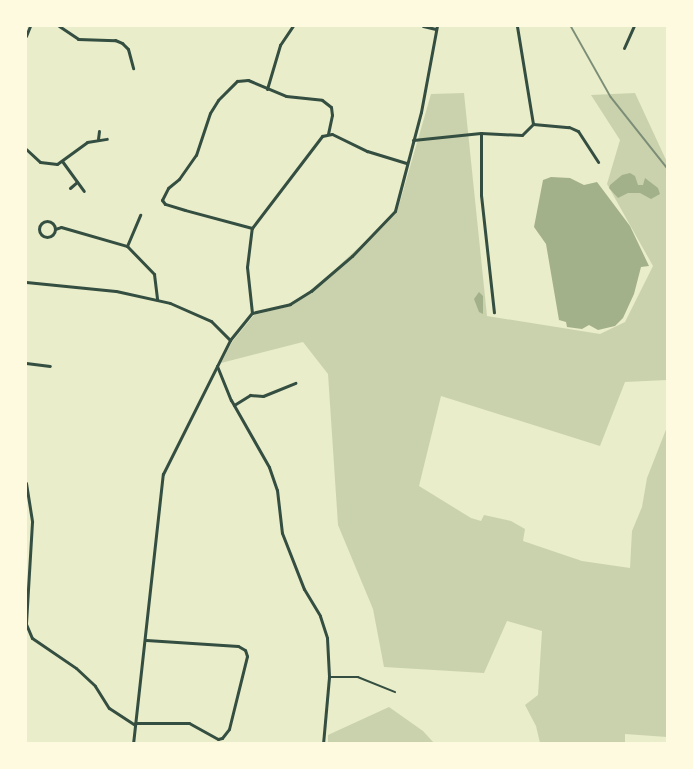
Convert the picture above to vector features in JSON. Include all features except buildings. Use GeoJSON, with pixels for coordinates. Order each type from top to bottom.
{"type":"FeatureCollection","features":[{"type":"Feature","properties":{"kind":"street"},"geometry":{"type":"LineString","coordinates":[[26,36],[30,26]]}},
{"type":"Feature","properties":{"kind":"street"},"geometry":{"type":"LineString","coordinates":[[59,26],[78,39],[115,40],[122,43],[128,49],[133,68]]}},
{"type":"Feature","properties":{"kind":"street"},"geometry":{"type":"LineString","coordinates":[[267,89],[280,45],[293,26]]}},
{"type":"Feature","properties":{"kind":"street"},"geometry":{"type":"LineString","coordinates":[[133,744],[162,479],[230,340],[252,313],[290,304],[311,291],[352,256],[394,210],[421,112],[437,27],[423,26]]}},
{"type":"Feature","properties":{"kind":"street"},"geometry":{"type":"LineString","coordinates":[[517,26],[533,124]]}},
{"type":"Feature","properties":{"kind":"street"},"geometry":{"type":"LineString","coordinates":[[624,48],[634,26]]}},
{"type":"Feature","properties":{"kind":"street"},"geometry":{"type":"LineString","coordinates":[[252,228],[165,204],[163,195],[190,166],[210,113],[229,87],[237,81],[248,80],[267,89],[327,103],[332,115],[328,134]]}},
{"type":"Feature","properties":{"kind":"street"},"geometry":{"type":"LineString","coordinates":[[413,140],[481,133],[522,135],[533,124],[569,127],[578,131],[598,162]]}},
{"type":"Feature","properties":{"kind":"street"},"geometry":{"type":"LineString","coordinates":[[98,139],[99,130]]}},
{"type":"Feature","properties":{"kind":"street"},"geometry":{"type":"LineString","coordinates":[[481,133],[481,195],[494,312]]}},
{"type":"Feature","properties":{"kind":"street"},"geometry":{"type":"LineString","coordinates":[[252,313],[247,267],[252,228],[322,136],[328,134],[367,151],[406,163]]}},
{"type":"Feature","properties":{"kind":"street"},"geometry":{"type":"LineString","coordinates":[[26,149],[48,164],[62,161],[87,142],[107,139]]}},
{"type":"Feature","properties":{"kind":"street"},"geometry":{"type":"LineString","coordinates":[[62,161],[84,191]]}},
{"type":"Feature","properties":{"kind":"street"},"geometry":{"type":"LineString","coordinates":[[70,188],[77,182]]}},
{"type":"Feature","properties":{"kind":"street"},"geometry":{"type":"LineString","coordinates":[[128,246],[140,215]]}},
{"type":"Feature","properties":{"kind":"street"},"geometry":{"type":"LineString","coordinates":[[55,229],[53,224],[46,221],[38,229],[46,238],[52,236],[55,229],[61,227],[128,246],[154,274],[157,300]]}},
{"type":"Feature","properties":{"kind":"street"},"geometry":{"type":"LineString","coordinates":[[26,282],[116,291],[157,300],[202,316],[230,340]]}},
{"type":"Feature","properties":{"kind":"street"},"geometry":{"type":"LineString","coordinates":[[26,363],[50,366]]}},
{"type":"Feature","properties":{"kind":"street"},"geometry":{"type":"LineString","coordinates":[[217,366],[234,405],[269,467],[277,490],[282,533],[304,589],[320,616],[327,638],[329,677],[322,744]]}},
{"type":"Feature","properties":{"kind":"street"},"geometry":{"type":"LineString","coordinates":[[234,405],[250,395],[263,396],[296,383]]}},
{"type":"Feature","properties":{"kind":"street"},"geometry":{"type":"LineString","coordinates":[[26,483],[32,522],[26,624],[32,638],[76,668],[95,686],[110,708],[135,724],[189,723],[218,739],[222,738],[229,729],[247,656],[245,650],[238,646],[146,640]]}},
{"type":"Feature","properties":{"kind":"lane"},"geometry":{"type":"LineString","coordinates":[[329,677],[358,678],[395,692]]}},
{"type":"Feature","properties":{"kind":"shaded area"},"geometry":{"type":"Polygon","coordinates":[[[464,93],[487,316],[600,334],[625,322],[653,266],[607,184],[620,140],[591,95],[635,93],[667,162],[667,380],[625,382],[600,446],[441,396],[419,486],[471,518],[481,521],[484,515],[511,521],[525,529],[523,541],[582,561],[630,568],[632,531],[642,507],[647,478],[667,427],[667,737],[625,734],[625,743],[540,743],[536,726],[525,705],[538,695],[542,631],[507,621],[484,673],[384,667],[373,609],[338,525],[328,374],[303,342],[221,363],[232,342],[254,315],[290,306],[306,296],[397,212],[431,94],[464,93]]]}},
{"type":"Feature","properties":{"kind":"shaded area"},"geometry":{"type":"Polygon","coordinates":[[[630,173],[635,176],[638,185],[643,185],[645,178],[658,188],[660,194],[651,199],[640,193],[628,193],[618,198],[609,188],[610,185],[622,175],[630,173]]]}},
{"type":"Feature","properties":{"kind":"shaded area"},"geometry":{"type":"Polygon","coordinates":[[[551,177],[570,178],[584,185],[597,182],[630,226],[649,266],[641,267],[634,294],[623,318],[615,326],[598,330],[589,325],[582,329],[567,327],[566,322],[559,320],[546,244],[534,227],[543,180],[551,177]]]}},
{"type":"Feature","properties":{"kind":"shaded area"},"geometry":{"type":"Polygon","coordinates":[[[479,292],[483,296],[483,314],[479,312],[474,299],[479,292]]]}},
{"type":"Feature","properties":{"kind":"shaded area"},"geometry":{"type":"Polygon","coordinates":[[[389,707],[423,731],[434,743],[328,743],[328,735],[389,707]]]}},
{"type":"Feature","properties":{"kind":"railway"},"geometry":{"type":"LineString","coordinates":[[571,26],[611,97],[668,169]]}}]}
